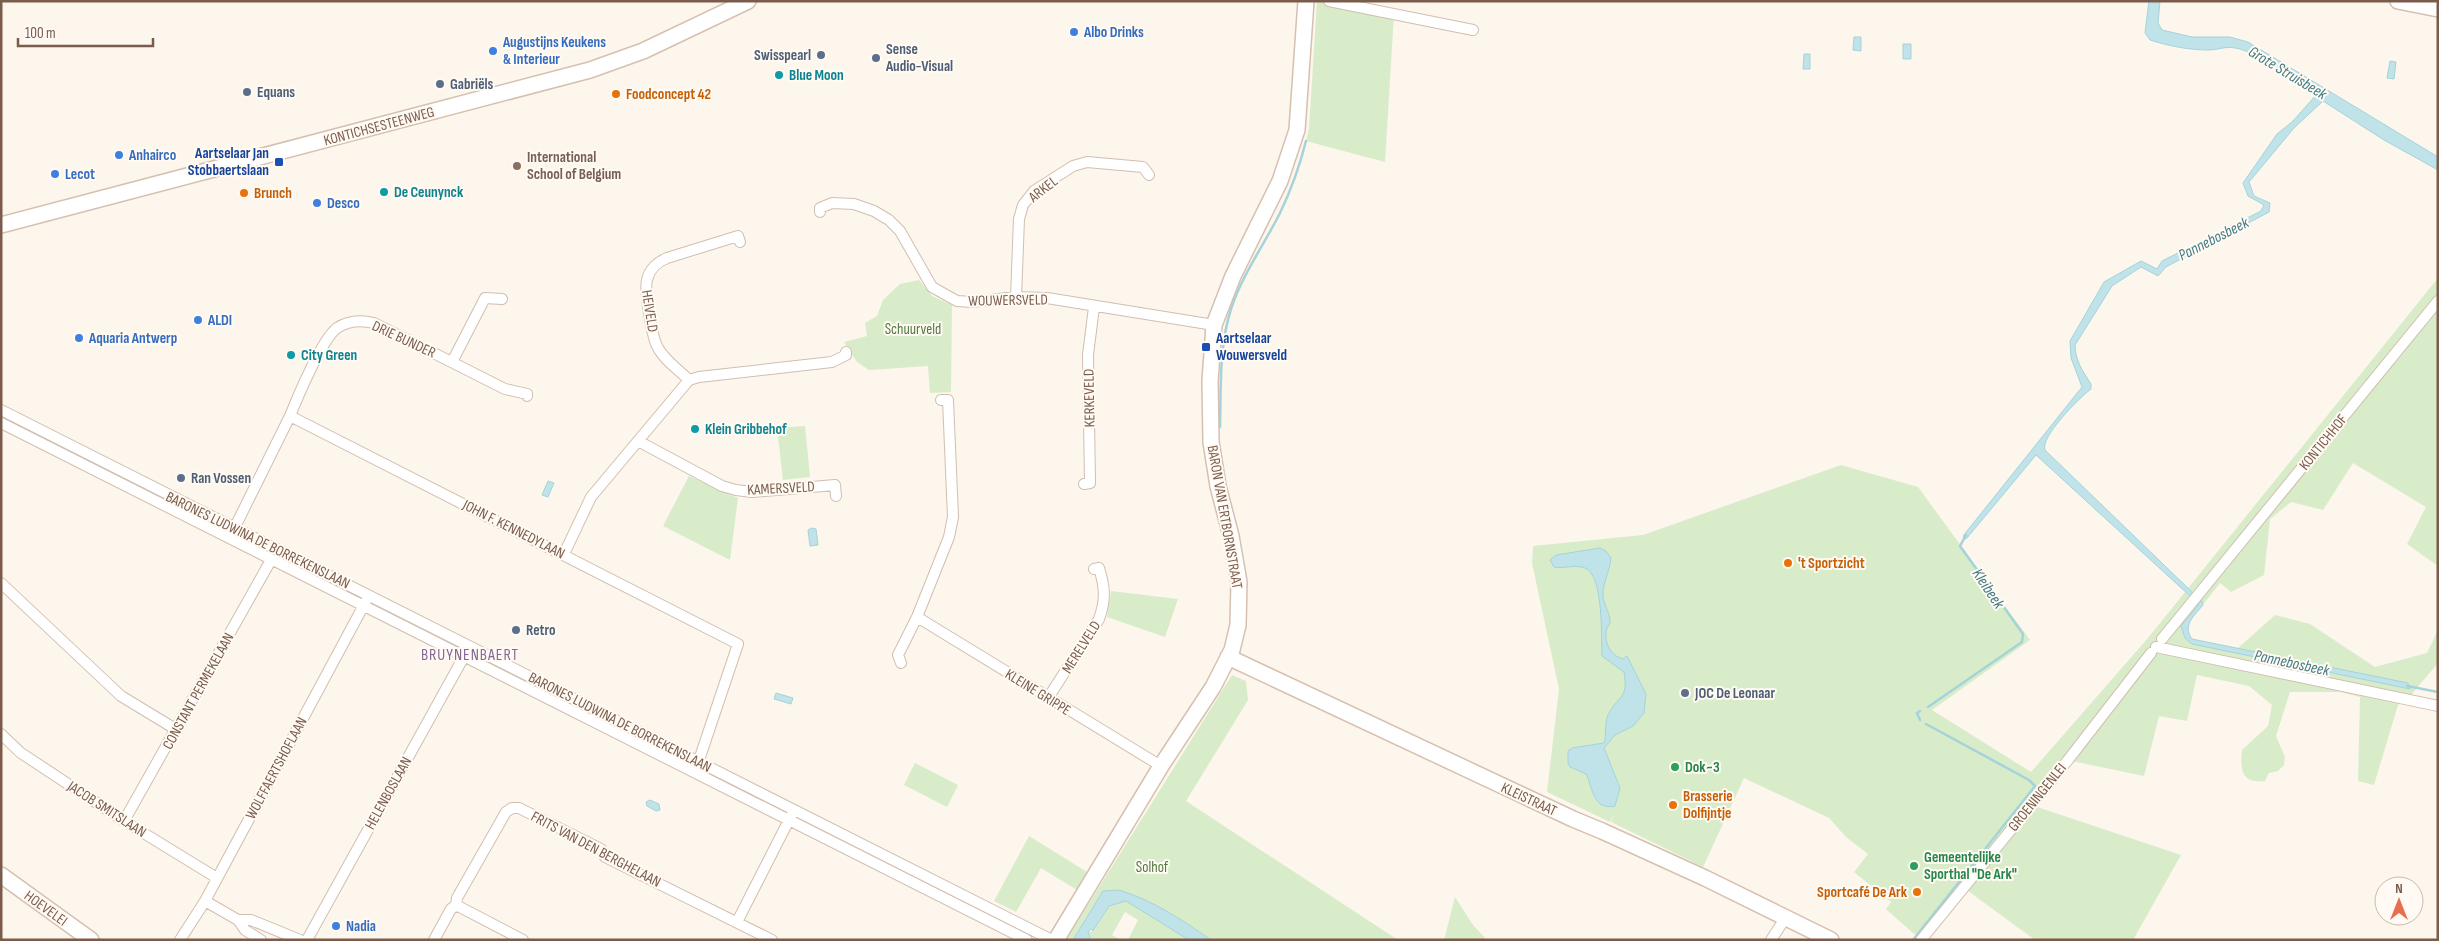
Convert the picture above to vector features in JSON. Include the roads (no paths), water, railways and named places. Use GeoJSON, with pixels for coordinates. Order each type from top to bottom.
{"type":"FeatureCollection","features":[{"type":"Feature","properties":{"kind":"street","name":"KONTICHSESTEENWEG"},"geometry":{"type":"LineString","coordinates":[[1,226],[590,70],[643,51],[748,1]]}},
{"type":"Feature","properties":{"kind":"street","name":"BARON VAN ERTBORNSTRAAT"},"geometry":{"type":"LineString","coordinates":[[1056,940],[1161,766],[1214,687],[1228,656],[1238,625],[1240,582],[1231,536],[1218,486],[1211,442],[1210,380],[1214,325],[1233,276],[1280,182],[1297,130],[1306,1]]}},
{"type":"Feature","properties":{"kind":"street"},"geometry":{"type":"LineString","coordinates":[[1329,1],[1473,30]]}},
{"type":"Feature","properties":{"kind":"street"},"geometry":{"type":"LineString","coordinates":[[2398,1],[2438,9]]}},
{"type":"Feature","properties":{"kind":"street","name":"ARKEL"},"geometry":{"type":"LineString","coordinates":[[1016,297],[1019,219],[1023,205],[1034,191],[1073,166],[1087,162],[1143,167],[1149,175]]}},
{"type":"Feature","properties":{"kind":"street","name":"WOUWERSVELD"},"geometry":{"type":"LineString","coordinates":[[820,212],[820,208],[832,203],[854,204],[874,211],[889,220],[900,231],[932,287],[957,301],[972,302],[1016,297],[1047,298],[1214,325]]}},
{"type":"Feature","properties":{"kind":"street","name":"HEIVELD"},"geometry":{"type":"LineString","coordinates":[[689,380],[657,348],[651,331],[646,282],[650,272],[659,262],[667,258],[738,236],[740,242]]}},
{"type":"Feature","properties":{"kind":"street","name":"DRIE BUNDER"},"geometry":{"type":"LineString","coordinates":[[452,362],[485,298],[502,299]]}},
{"type":"Feature","properties":{"kind":"street","name":"KONTICHHOF"},"geometry":{"type":"LineString","coordinates":[[2208,582],[2438,301]]}},
{"type":"Feature","properties":{"kind":"street","name":"KERKEVELD"},"geometry":{"type":"LineString","coordinates":[[1084,484],[1090,483],[1088,355],[1094,307]]}},
{"type":"Feature","properties":{"kind":"street","name":"DRIE BUNDER"},"geometry":{"type":"LineString","coordinates":[[290,416],[330,334],[349,322],[362,320],[374,323],[504,388],[527,394],[527,396]]}},
{"type":"Feature","properties":{"kind":"street"},"geometry":{"type":"LineString","coordinates":[[564,554],[591,497],[689,380],[699,377],[832,362],[846,355],[846,352]]}},
{"type":"Feature","properties":{"kind":"street"},"geometry":{"type":"LineString","coordinates":[[900,663],[898,655],[949,537],[953,517],[948,400],[941,400]]}},
{"type":"Feature","properties":{"kind":"street","name":"BARONES LUDWINA DE BORREKENSLAAN"},"geometry":{"type":"LineString","coordinates":[[1,410],[232,534],[271,560],[1027,940]]}},
{"type":"Feature","properties":{"kind":"street"},"geometry":{"type":"LineString","coordinates":[[232,534],[290,416]]}},
{"type":"Feature","properties":{"kind":"street","name":"JOHN F. KENNEDYLAAN"},"geometry":{"type":"LineString","coordinates":[[290,416],[738,644],[694,774]]}},
{"type":"Feature","properties":{"kind":"street","name":"BARONES LUDWINA DE BORREKENSLAAN"},"geometry":{"type":"LineString","coordinates":[[1,422],[232,534],[369,596],[1052,940]]}},
{"type":"Feature","properties":{"kind":"street","name":"KAMERSVELD"},"geometry":{"type":"LineString","coordinates":[[638,440],[722,486],[752,492],[835,485],[836,496]]}},
{"type":"Feature","properties":{"kind":"street","name":"CONSTANT PERMEKELAAN"},"geometry":{"type":"LineString","coordinates":[[124,821],[177,730],[271,560]]}},
{"type":"Feature","properties":{"kind":"street","name":"MERELVELD"},"geometry":{"type":"LineString","coordinates":[[1048,698],[1099,618],[1104,606],[1105,588],[1099,568],[1094,569]]}},
{"type":"Feature","properties":{"kind":"street","name":"GROENINGENLEI"},"geometry":{"type":"LineString","coordinates":[[1921,940],[2068,760],[2208,582]]}},
{"type":"Feature","properties":{"kind":"street"},"geometry":{"type":"LineString","coordinates":[[1,583],[121,696],[177,730]]}},
{"type":"Feature","properties":{"kind":"street","name":"WOLFFAERTSHOFLAAN"},"geometry":{"type":"LineString","coordinates":[[180,940],[205,901],[369,596]]}},
{"type":"Feature","properties":{"kind":"street","name":"KLEINE GRIPPE"},"geometry":{"type":"LineString","coordinates":[[916,617],[1161,766]]}},
{"type":"Feature","properties":{"kind":"street","name":"HELENBOSLAAN"},"geometry":{"type":"LineString","coordinates":[[307,940],[470,646]]}},
{"type":"Feature","properties":{"kind":"street"},"geometry":{"type":"LineString","coordinates":[[2156,646],[2438,706]]}},
{"type":"Feature","properties":{"kind":"street","name":"KLEISTRAAT"},"geometry":{"type":"LineString","coordinates":[[1228,656],[1580,823],[1602,830],[1705,878],[1831,940]]}},
{"type":"Feature","properties":{"kind":"street","name":"JACOB SMITSLAAN"},"geometry":{"type":"LineString","coordinates":[[1,734],[20,753],[216,878]]}},
{"type":"Feature","properties":{"kind":"street","name":"FRITS VAN DEN BERGHELAAN"},"geometry":{"type":"LineString","coordinates":[[434,940],[451,909],[456,905],[457,898],[506,812],[512,808],[519,808],[601,849],[605,856],[772,940]]}},
{"type":"Feature","properties":{"kind":"street"},"geometry":{"type":"LineString","coordinates":[[737,922],[795,809]]}},
{"type":"Feature","properties":{"kind":"street","name":"HOEVELEI"},"geometry":{"type":"LineString","coordinates":[[1,875],[91,940]]}},
{"type":"Feature","properties":{"kind":"street"},"geometry":{"type":"LineString","coordinates":[[205,901],[238,920],[244,930],[261,940]]}},
{"type":"Feature","properties":{"kind":"street"},"geometry":{"type":"LineString","coordinates":[[456,905],[523,940]]}},
{"type":"Feature","properties":{"kind":"street"},"geometry":{"type":"LineString","coordinates":[[1771,940],[1786,917]]}},
{"type":"Feature","properties":{"kind":"street"},"geometry":{"type":"LineString","coordinates":[[238,920],[251,920],[300,940]]}},
{"type":"Feature","properties":{"kind":"water","name":"Grote Struisbeek"},"geometry":{"type":"Polygon","coordinates":[[[2149,1],[2160,1],[2158,23],[2162,30],[2192,37],[2230,37],[2248,42],[2438,157],[2438,170],[2384,140],[2323,101],[2294,128],[2249,182],[2254,196],[2270,203],[2269,212],[2166,267],[2158,276],[2141,267],[2112,286],[2075,345],[2078,361],[2091,384],[2091,389],[2078,400],[2054,427],[2048,436],[2045,450],[2192,592],[2190,596],[2036,455],[1967,538],[1965,539],[1963,536],[2082,387],[2071,358],[2070,341],[2104,282],[2141,261],[2157,269],[2162,261],[2261,211],[2264,205],[2248,196],[2243,183],[2277,134],[2293,121],[2316,95],[2276,67],[2243,50],[2232,48],[2194,49],[2150,40],[2145,33],[2149,1]]]}},
{"type":"Feature","properties":{"kind":"water"},"geometry":{"type":"Polygon","coordinates":[[[1854,37],[1861,37],[1861,51],[1853,50],[1854,37]]]}},
{"type":"Feature","properties":{"kind":"water"},"geometry":{"type":"Polygon","coordinates":[[[1903,44],[1911,44],[1911,59],[1903,59],[1903,44]]]}},
{"type":"Feature","properties":{"kind":"water"},"geometry":{"type":"Polygon","coordinates":[[[1804,54],[1810,54],[1810,69],[1803,69],[1804,54]]]}},
{"type":"Feature","properties":{"kind":"water"},"geometry":{"type":"Polygon","coordinates":[[[2390,61],[2396,62],[2394,79],[2387,78],[2390,61]]]}},
{"type":"Feature","properties":{"kind":"water"},"geometry":{"type":"Polygon","coordinates":[[[548,481],[554,483],[548,497],[542,495],[548,481]]]}},
{"type":"Feature","properties":{"kind":"water"},"geometry":{"type":"Polygon","coordinates":[[[816,529],[818,545],[810,546],[808,530],[816,529]]]}},
{"type":"Feature","properties":{"kind":"water"},"geometry":{"type":"Polygon","coordinates":[[[1600,548],[1606,551],[1611,558],[1603,595],[1610,621],[1606,633],[1607,643],[1611,651],[1618,657],[1623,659],[1627,656],[1646,694],[1644,713],[1633,726],[1615,735],[1604,748],[1620,788],[1615,806],[1608,807],[1598,802],[1586,774],[1570,767],[1568,751],[1572,748],[1604,743],[1608,715],[1624,693],[1624,672],[1602,656],[1600,608],[1596,582],[1591,573],[1581,567],[1554,567],[1550,560],[1556,555],[1600,548]]]}},
{"type":"Feature","properties":{"kind":"water"},"geometry":{"type":"Polygon","coordinates":[[[2202,601],[2203,605],[2190,621],[2188,629],[2192,639],[2408,683],[2410,689],[2192,644],[2185,638],[2181,626],[2199,602],[2202,601]]]}},
{"type":"Feature","properties":{"kind":"water"},"geometry":{"type":"Polygon","coordinates":[[[776,693],[793,698],[791,704],[774,699],[776,693]]]}},
{"type":"Feature","properties":{"kind":"water"},"geometry":{"type":"Polygon","coordinates":[[[650,800],[659,804],[660,810],[656,811],[647,806],[646,802],[650,800]]]}},
{"type":"Feature","properties":{"kind":"water"},"geometry":{"type":"Polygon","coordinates":[[[1119,890],[1132,894],[1167,911],[1211,940],[1189,940],[1126,901],[1109,906],[1093,931],[1091,929],[1088,932],[1090,937],[1088,940],[1073,940],[1103,891],[1119,890]]]}},
{"type":"Feature","properties":{"kind":"waterway"},"geometry":{"type":"LineString","coordinates":[[1220,427],[1224,338],[1231,309],[1247,272],[1284,204],[1306,141]]}},
{"type":"Feature","properties":{"kind":"waterway","name":"Kleibeek"},"geometry":{"type":"LineString","coordinates":[[1928,707],[2022,642],[2023,634],[1960,546],[1966,535]]}},
{"type":"Feature","properties":{"kind":"waterway","name":"Pannebosbeek"},"geometry":{"type":"LineString","coordinates":[[2407,686],[2438,692]]}},
{"type":"Feature","properties":{"kind":"waterway","name":"Kleibeek"},"geometry":{"type":"LineString","coordinates":[[1920,711],[1917,713],[1920,720]]}},
{"type":"Feature","properties":{"kind":"waterway","name":"Kleibeek"},"geometry":{"type":"LineString","coordinates":[[1913,940],[2035,786],[2029,780],[1926,724]]}},
{"type":"Feature","properties":{"kind":"place","name":"Albo Drinks"},"geometry":{"type":"Point","coordinates":[1074,32]}},
{"type":"Feature","properties":{"kind":"place","name":"Augustijns Keukens & Interieur"},"geometry":{"type":"Point","coordinates":[493,51]}},
{"type":"Feature","properties":{"kind":"place","name":"Swisspearl"},"geometry":{"type":"Point","coordinates":[821,55]}},
{"type":"Feature","properties":{"kind":"place","name":"Sense Audio-Visual"},"geometry":{"type":"Point","coordinates":[876,58]}},
{"type":"Feature","properties":{"kind":"place","name":"Blue Moon"},"geometry":{"type":"Point","coordinates":[779,75]}},
{"type":"Feature","properties":{"kind":"place","name":"Gabriëls"},"geometry":{"type":"Point","coordinates":[440,84]}},
{"type":"Feature","properties":{"kind":"place","name":"Equans"},"geometry":{"type":"Point","coordinates":[247,92]}},
{"type":"Feature","properties":{"kind":"place","name":"Foodconcept 42"},"geometry":{"type":"Point","coordinates":[616,94]}},
{"type":"Feature","properties":{"kind":"place","name":"Anhairco"},"geometry":{"type":"Point","coordinates":[119,155]}},
{"type":"Feature","properties":{"kind":"place","name":"Aartselaar Jan Stobbaertslaan"},"geometry":{"type":"Point","coordinates":[279,162]}},
{"type":"Feature","properties":{"kind":"place","name":"International School of Belgium"},"geometry":{"type":"Point","coordinates":[517,166]}},
{"type":"Feature","properties":{"kind":"place","name":"Lecot"},"geometry":{"type":"Point","coordinates":[55,174]}},
{"type":"Feature","properties":{"kind":"place","name":"De Ceunynck"},"geometry":{"type":"Point","coordinates":[384,192]}},
{"type":"Feature","properties":{"kind":"place","name":"Brunch"},"geometry":{"type":"Point","coordinates":[244,193]}},
{"type":"Feature","properties":{"kind":"place","name":"Desco"},"geometry":{"type":"Point","coordinates":[317,203]}},
{"type":"Feature","properties":{"kind":"place","name":"ALDI"},"geometry":{"type":"Point","coordinates":[198,320]}},
{"type":"Feature","properties":{"kind":"place","name":"Aquaria Antwerp"},"geometry":{"type":"Point","coordinates":[79,338]}},
{"type":"Feature","properties":{"kind":"place","name":"Aartselaar Wouwersveld"},"geometry":{"type":"Point","coordinates":[1206,347]}},
{"type":"Feature","properties":{"kind":"place","name":"City Green"},"geometry":{"type":"Point","coordinates":[291,355]}},
{"type":"Feature","properties":{"kind":"place","name":"Klein Gribbehof"},"geometry":{"type":"Point","coordinates":[695,429]}},
{"type":"Feature","properties":{"kind":"place","name":"Ran Vossen"},"geometry":{"type":"Point","coordinates":[181,478]}},
{"type":"Feature","properties":{"kind":"place","name":"'t Sportzicht"},"geometry":{"type":"Point","coordinates":[1788,563]}},
{"type":"Feature","properties":{"kind":"place","name":"Retro"},"geometry":{"type":"Point","coordinates":[516,630]}},
{"type":"Feature","properties":{"kind":"place","name":"JOC De Leonaar"},"geometry":{"type":"Point","coordinates":[1685,693]}},
{"type":"Feature","properties":{"kind":"place","name":"Dok~3"},"geometry":{"type":"Point","coordinates":[1675,767]}},
{"type":"Feature","properties":{"kind":"place","name":"Brasserie Dolfijntje"},"geometry":{"type":"Point","coordinates":[1673,805]}},
{"type":"Feature","properties":{"kind":"place","name":"Gemeentelijke Sporthal \"De Ark\""},"geometry":{"type":"Point","coordinates":[1914,866]}},
{"type":"Feature","properties":{"kind":"place","name":"Sportcafé De Ark"},"geometry":{"type":"Point","coordinates":[1917,892]}},
{"type":"Feature","properties":{"kind":"place","name":"Nadia"},"geometry":{"type":"Point","coordinates":[336,926]}},
{"type":"Feature","properties":{"kind":"district","name":"BRUYNENBAERT"},"geometry":{"type":"Point","coordinates":[470,654]}},
{"type":"Feature","properties":{"kind":"park label","name":"Schuurveld"},"geometry":{"type":"Point","coordinates":[913,329]}},
{"type":"Feature","properties":{"kind":"park label","name":"Solhof"},"geometry":{"type":"Point","coordinates":[1152,867]}}]}
